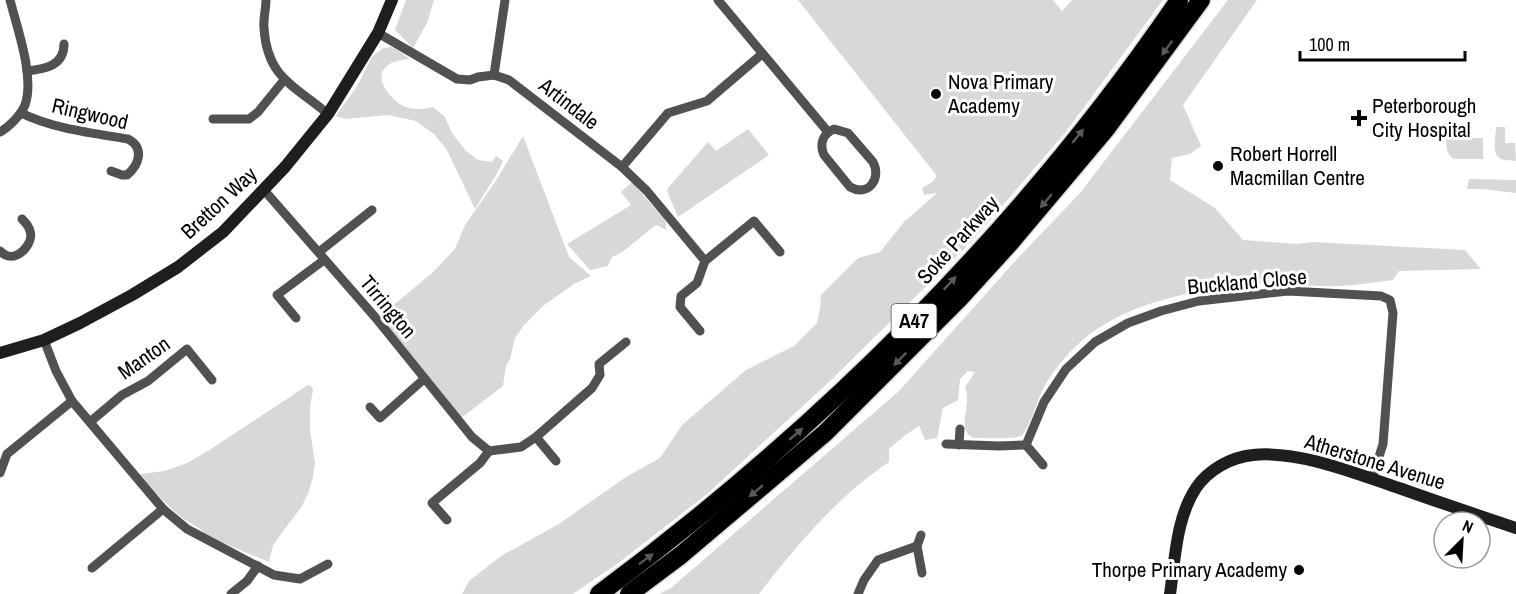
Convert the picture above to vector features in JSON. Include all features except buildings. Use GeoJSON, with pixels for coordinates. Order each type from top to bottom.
{"type":"FeatureCollection","features":[{"type":"Feature","properties":{"kind":"highway","name":"Soke Parkway"},"geometry":{"type":"LineString","coordinates":[[599,594],[663,547],[760,466],[815,417],[909,326],[997,232],[1053,167],[1098,111],[1179,0]]}},
{"type":"Feature","properties":{"kind":"highway","name":"Soke Parkway"},"geometry":{"type":"LineString","coordinates":[[629,594],[681,555],[825,433],[952,307],[1010,243],[1106,129],[1201,0]]}},
{"type":"Feature","properties":{"kind":"street","name":"Ringwood"},"geometry":{"type":"LineString","coordinates":[[0,132],[21,113],[26,103],[27,71],[10,0]]}},
{"type":"Feature","properties":{"kind":"street"},"geometry":{"type":"LineString","coordinates":[[266,0],[264,26],[267,49],[272,64],[284,80],[328,114]]}},
{"type":"Feature","properties":{"kind":"street","name":"Bretton Way"},"geometry":{"type":"LineString","coordinates":[[0,354],[44,340],[101,312],[177,267],[223,232],[285,167],[328,114],[378,33],[392,0]]}},
{"type":"Feature","properties":{"kind":"street"},"geometry":{"type":"LineString","coordinates":[[378,33],[457,79],[470,80],[494,75],[505,0]]}},
{"type":"Feature","properties":{"kind":"street"},"geometry":{"type":"LineString","coordinates":[[718,0],[828,132]]}},
{"type":"Feature","properties":{"kind":"street","name":"Ringwood"},"geometry":{"type":"LineString","coordinates":[[27,71],[53,65],[64,53],[64,44]]}},
{"type":"Feature","properties":{"kind":"street"},"geometry":{"type":"LineString","coordinates":[[622,167],[668,114],[706,101],[762,54]]}},
{"type":"Feature","properties":{"kind":"street","name":"Artindale"},"geometry":{"type":"LineString","coordinates":[[494,75],[509,80],[622,167],[647,191],[705,261]]}},
{"type":"Feature","properties":{"kind":"street"},"geometry":{"type":"LineString","coordinates":[[213,119],[249,118],[258,112],[284,80]]}},
{"type":"Feature","properties":{"kind":"street","name":"Ringwood"},"geometry":{"type":"LineString","coordinates":[[21,113],[52,125],[135,143],[139,154],[133,170],[127,176],[111,171]]}},
{"type":"Feature","properties":{"kind":"street"},"geometry":{"type":"LineString","coordinates":[[834,129],[848,133],[873,162],[876,174],[874,182],[869,187],[863,190],[850,187],[824,155],[823,137],[828,132],[834,129]]}},
{"type":"Feature","properties":{"kind":"street","name":"Tirrington"},"geometry":{"type":"LineString","coordinates":[[264,190],[375,317],[472,437],[489,451]]}},
{"type":"Feature","properties":{"kind":"street"},"geometry":{"type":"LineString","coordinates":[[296,318],[277,295],[372,210]]}},
{"type":"Feature","properties":{"kind":"street"},"geometry":{"type":"LineString","coordinates":[[0,251],[5,256],[12,257],[28,246],[31,232],[22,219]]}},
{"type":"Feature","properties":{"kind":"street"},"geometry":{"type":"LineString","coordinates":[[700,331],[680,307],[681,296],[697,283],[705,261],[754,221],[780,252]]}},
{"type":"Feature","properties":{"kind":"street","name":"Buckland Close"},"geometry":{"type":"LineString","coordinates":[[1026,445],[1044,402],[1066,369],[1095,342],[1128,323],[1199,301],[1288,291],[1381,296],[1390,300],[1393,313],[1383,444],[1372,479]]}},
{"type":"Feature","properties":{"kind":"street"},"geometry":{"type":"LineString","coordinates":[[44,340],[56,371],[72,401],[163,510],[187,529],[274,574],[300,579],[328,564]]}},
{"type":"Feature","properties":{"kind":"street"},"geometry":{"type":"LineString","coordinates":[[447,520],[432,503],[480,463],[489,451],[521,447],[536,437],[592,388],[600,375],[599,364],[626,342]]}},
{"type":"Feature","properties":{"kind":"street","name":"Manton"},"geometry":{"type":"LineString","coordinates":[[90,422],[122,394],[148,381],[187,349],[212,380]]}},
{"type":"Feature","properties":{"kind":"street"},"geometry":{"type":"LineString","coordinates":[[370,407],[380,418],[424,379]]}},
{"type":"Feature","properties":{"kind":"street"},"geometry":{"type":"LineString","coordinates":[[0,473],[7,454],[72,401]]}},
{"type":"Feature","properties":{"kind":"street"},"geometry":{"type":"LineString","coordinates":[[959,445],[960,429]]}},
{"type":"Feature","properties":{"kind":"street"},"geometry":{"type":"LineString","coordinates":[[536,437],[556,461]]}},
{"type":"Feature","properties":{"kind":"street"},"geometry":{"type":"LineString","coordinates":[[946,444],[1026,445],[1043,465]]}},
{"type":"Feature","properties":{"kind":"street","name":"Atherstone Avenue"},"geometry":{"type":"LineString","coordinates":[[1170,594],[1186,509],[1195,490],[1209,473],[1229,462],[1251,455],[1293,457],[1372,479],[1516,528]]}},
{"type":"Feature","properties":{"kind":"street"},"geometry":{"type":"LineString","coordinates":[[92,568],[163,510]]}},
{"type":"Feature","properties":{"kind":"street"},"geometry":{"type":"LineString","coordinates":[[921,535],[916,546],[922,573]]}},
{"type":"Feature","properties":{"kind":"street"},"geometry":{"type":"LineString","coordinates":[[858,594],[864,580],[878,560],[916,546]]}},
{"type":"Feature","properties":{"kind":"street"},"geometry":{"type":"LineString","coordinates":[[231,594],[248,581],[258,567]]}},
{"type":"Feature","properties":{"kind":"shaded area"},"geometry":{"type":"Polygon","coordinates":[[[406,0],[434,0],[427,23],[413,48],[395,30],[406,0]]]}},
{"type":"Feature","properties":{"kind":"shaded area"},"geometry":{"type":"Polygon","coordinates":[[[798,0],[1053,0],[1062,11],[1072,0],[1163,0],[1065,133],[971,242],[830,381],[707,494],[617,564],[573,594],[462,594],[469,581],[501,556],[559,524],[626,477],[660,458],[682,425],[746,370],[794,346],[817,323],[821,295],[858,258],[880,252],[904,222],[937,193],[924,195],[922,188],[937,176],[798,0]]]}},
{"type":"Feature","properties":{"kind":"shaded area"},"geometry":{"type":"Polygon","coordinates":[[[1228,0],[1257,0],[1183,105],[1201,146],[1190,154],[1172,158],[1170,180],[1215,208],[1243,240],[1465,250],[1481,269],[1399,271],[1393,280],[1339,286],[1240,285],[1182,295],[1144,306],[1101,326],[1072,350],[1048,380],[1027,428],[1018,437],[975,438],[966,431],[965,387],[975,372],[968,371],[960,379],[958,400],[943,408],[937,438],[925,440],[919,426],[889,449],[889,462],[870,475],[835,506],[759,594],[659,594],[671,588],[899,391],[1017,259],[1080,193],[1228,0]]]}},
{"type":"Feature","properties":{"kind":"shaded area"},"geometry":{"type":"Polygon","coordinates":[[[391,47],[410,59],[394,62],[384,69],[382,80],[390,95],[398,103],[412,109],[433,107],[445,117],[452,133],[466,151],[478,160],[492,162],[496,156],[503,161],[475,209],[447,150],[435,135],[416,121],[388,115],[345,119],[336,116],[357,86],[372,57],[383,48],[391,47]]]}},
{"type":"Feature","properties":{"kind":"shaded area"},"geometry":{"type":"Polygon","coordinates":[[[1447,127],[1452,127],[1452,138],[1483,138],[1483,159],[1454,159],[1448,153],[1446,145],[1447,127]]]}},
{"type":"Feature","properties":{"kind":"shaded area"},"geometry":{"type":"Polygon","coordinates":[[[1496,127],[1505,127],[1505,143],[1515,143],[1516,161],[1503,160],[1498,157],[1495,149],[1496,127]]]}},
{"type":"Feature","properties":{"kind":"shaded area"},"geometry":{"type":"Polygon","coordinates":[[[748,129],[769,155],[678,217],[667,191],[668,188],[708,142],[716,151],[748,129]]]}},
{"type":"Feature","properties":{"kind":"shaded area"},"geometry":{"type":"Polygon","coordinates":[[[523,136],[569,257],[591,276],[574,284],[543,306],[524,325],[515,338],[506,366],[503,386],[461,418],[378,318],[432,273],[455,249],[465,225],[523,136]]]}},
{"type":"Feature","properties":{"kind":"shaded area"},"geometry":{"type":"Polygon","coordinates":[[[1469,179],[1516,180],[1516,193],[1467,189],[1469,179]]]}},
{"type":"Feature","properties":{"kind":"shaded area"},"geometry":{"type":"Polygon","coordinates":[[[632,182],[665,220],[667,230],[656,225],[622,252],[612,257],[608,266],[590,270],[567,244],[631,205],[621,192],[632,182]]]}},
{"type":"Feature","properties":{"kind":"shaded area"},"geometry":{"type":"Polygon","coordinates":[[[308,385],[313,390],[310,430],[315,463],[313,477],[302,506],[273,545],[269,562],[206,536],[169,506],[140,474],[165,471],[187,463],[308,385]]]}},
{"type":"Feature","properties":{"kind":"place","name":"Nova Primary Academy"},"geometry":{"type":"Point","coordinates":[936,94]}},
{"type":"Feature","properties":{"kind":"place","name":"Peterborough City Hospital"},"geometry":{"type":"Point","coordinates":[1359,118]}},
{"type":"Feature","properties":{"kind":"place","name":"Robert Horrell Macmillan Centre"},"geometry":{"type":"Point","coordinates":[1218,166]}},
{"type":"Feature","properties":{"kind":"place","name":"Thorpe Primary Academy"},"geometry":{"type":"Point","coordinates":[1299,570]}}]}
